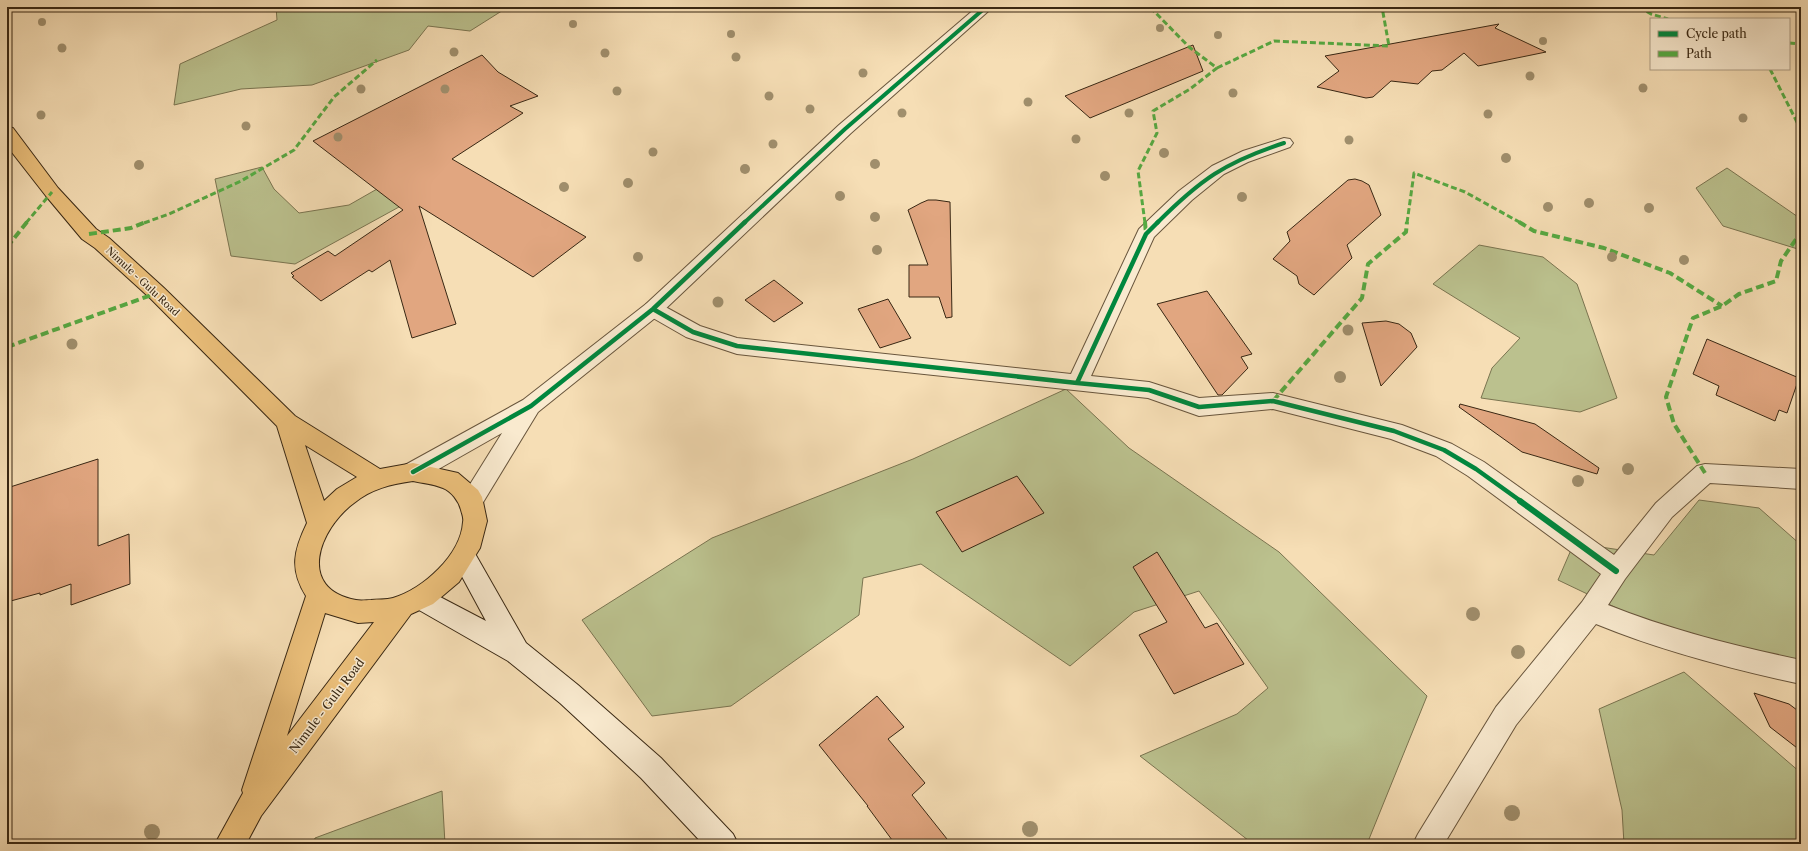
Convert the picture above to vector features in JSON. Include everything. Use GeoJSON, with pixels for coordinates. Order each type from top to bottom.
{"type":"FeatureCollection","features":[{"type":"Feature","properties":{"kind":"main road","name":"Nimule - Gulu Road"},"geometry":{"type":"LineString","coordinates":[[7,132],[52,192],[89,234],[102,243],[158,293],[287,422],[378,479]]}},
{"type":"Feature","properties":{"kind":"main road","name":"Nimule - Gulu Road"},"geometry":{"type":"LineString","coordinates":[[287,422],[319,523]]}},
{"type":"Feature","properties":{"kind":"main road"},"geometry":{"type":"LineString","coordinates":[[428,472],[443,476],[455,482],[465,491],[472,502],[475,515],[475,528],[471,543],[464,558],[453,573],[438,587],[412,602],[382,611],[363,613],[345,611],[330,605],[318,596],[310,584],[306,570],[306,554],[319,523],[331,509],[345,496],[360,486],[378,479],[395,474],[428,472]]}},
{"type":"Feature","properties":{"kind":"main road","name":"Nimule - Gulu Road"},"geometry":{"type":"LineString","coordinates":[[251,806],[318,596]]}},
{"type":"Feature","properties":{"kind":"main road","name":"Nimule - Gulu Road"},"geometry":{"type":"LineString","coordinates":[[230,844],[251,806],[412,602]]}},
{"type":"Feature","properties":{"kind":"street"},"geometry":{"type":"LineString","coordinates":[[413,472],[531,406],[653,309],[845,128],[986,7]]}},
{"type":"Feature","properties":{"kind":"street"},"geometry":{"type":"LineString","coordinates":[[1077,383],[1146,234],[1164,216],[1212,175],[1229,164],[1284,143]]}},
{"type":"Feature","properties":{"kind":"street"},"geometry":{"type":"LineString","coordinates":[[653,309],[680,327],[711,340],[737,346],[1149,390],[1199,407],[1273,401],[1394,431],[1444,450],[1476,469],[1616,571]]}},
{"type":"Feature","properties":{"kind":"street"},"geometry":{"type":"LineString","coordinates":[[472,502],[531,406]]}},
{"type":"Feature","properties":{"kind":"street"},"geometry":{"type":"LineString","coordinates":[[1428,844],[1506,716],[1591,610],[1616,571],[1664,510],[1705,473],[1801,479]]}},
{"type":"Feature","properties":{"kind":"street"},"geometry":{"type":"LineString","coordinates":[[464,558],[517,652]]}},
{"type":"Feature","properties":{"kind":"street"},"geometry":{"type":"LineString","coordinates":[[412,602],[517,652],[569,694],[651,768],[723,844]]}},
{"type":"Feature","properties":{"kind":"street"},"geometry":{"type":"LineString","coordinates":[[1591,610],[1638,629],[1748,661],[1801,672]]}},
{"type":"Feature","properties":{"kind":"green space"},"geometry":{"type":"Polygon","coordinates":[[[276,7],[508,7],[470,31],[428,26],[409,50],[312,85],[241,89],[174,105],[180,64],[277,20],[276,7]]]}},
{"type":"Feature","properties":{"kind":"green space"},"geometry":{"type":"Polygon","coordinates":[[[262,167],[274,189],[299,213],[349,205],[384,185],[430,190],[295,264],[231,256],[215,179],[262,167]]]}},
{"type":"Feature","properties":{"kind":"green space"},"geometry":{"type":"Polygon","coordinates":[[[1727,168],[1801,219],[1801,250],[1723,226],[1696,188],[1727,168]]]}},
{"type":"Feature","properties":{"kind":"green space"},"geometry":{"type":"Polygon","coordinates":[[[1479,245],[1543,257],[1577,284],[1617,398],[1580,412],[1481,398],[1492,368],[1520,338],[1433,284],[1479,245]]]}},
{"type":"Feature","properties":{"kind":"green space"},"geometry":{"type":"Polygon","coordinates":[[[1066,389],[1129,448],[1279,552],[1427,696],[1367,844],[1253,844],[1140,756],[1237,714],[1268,688],[1199,591],[1134,612],[1070,666],[921,564],[863,578],[859,615],[731,706],[652,716],[582,620],[712,538],[913,459],[1066,389]]]}},
{"type":"Feature","properties":{"kind":"green space"},"geometry":{"type":"Polygon","coordinates":[[[1699,500],[1759,508],[1801,545],[1801,671],[1667,632],[1558,580],[1574,543],[1654,555],[1699,500]]]}},
{"type":"Feature","properties":{"kind":"green space"},"geometry":{"type":"Polygon","coordinates":[[[1684,672],[1801,773],[1798,823],[1801,826],[1801,844],[1624,844],[1622,810],[1599,709],[1684,672]]]}},
{"type":"Feature","properties":{"kind":"green space"},"geometry":{"type":"Polygon","coordinates":[[[442,791],[445,844],[313,844],[315,838],[442,791]]]}},
{"type":"Feature","properties":{"kind":"building"},"geometry":{"type":"Polygon","coordinates":[[[1499,24],[1495,28],[1546,52],[1478,66],[1464,53],[1442,70],[1432,71],[1418,84],[1391,81],[1373,97],[1366,98],[1317,87],[1339,71],[1325,56],[1499,24]]]}},
{"type":"Feature","properties":{"kind":"building"},"geometry":{"type":"Polygon","coordinates":[[[1193,45],[1203,71],[1090,118],[1065,96],[1193,45]]]}},
{"type":"Feature","properties":{"kind":"building"},"geometry":{"type":"Polygon","coordinates":[[[482,55],[498,72],[538,96],[510,106],[523,113],[452,159],[586,237],[533,277],[419,206],[456,324],[412,338],[390,260],[372,272],[369,270],[321,301],[292,277],[294,276],[291,273],[328,251],[335,256],[403,210],[313,141],[482,55]]]}},
{"type":"Feature","properties":{"kind":"building"},"geometry":{"type":"Polygon","coordinates":[[[1355,179],[1369,185],[1381,215],[1347,245],[1352,258],[1314,295],[1299,284],[1297,276],[1273,259],[1290,241],[1287,232],[1348,180],[1355,179]]]}},
{"type":"Feature","properties":{"kind":"building"},"geometry":{"type":"Polygon","coordinates":[[[928,200],[950,202],[952,317],[946,318],[939,297],[909,297],[909,265],[928,265],[908,210],[928,200]]]}},
{"type":"Feature","properties":{"kind":"building"},"geometry":{"type":"Polygon","coordinates":[[[774,280],[803,303],[774,322],[745,300],[774,280]]]}},
{"type":"Feature","properties":{"kind":"building"},"geometry":{"type":"Polygon","coordinates":[[[1207,291],[1252,354],[1241,357],[1248,368],[1222,395],[1218,395],[1157,304],[1207,291]]]}},
{"type":"Feature","properties":{"kind":"building"},"geometry":{"type":"Polygon","coordinates":[[[888,299],[911,338],[880,348],[858,309],[888,299]]]}},
{"type":"Feature","properties":{"kind":"building"},"geometry":{"type":"Polygon","coordinates":[[[1386,321],[1399,324],[1411,333],[1417,347],[1381,386],[1362,323],[1386,321]]]}},
{"type":"Feature","properties":{"kind":"building"},"geometry":{"type":"Polygon","coordinates":[[[1707,339],[1799,378],[1787,413],[1779,410],[1775,421],[1716,395],[1719,386],[1693,374],[1707,339]]]}},
{"type":"Feature","properties":{"kind":"building"},"geometry":{"type":"Polygon","coordinates":[[[1460,404],[1535,424],[1599,468],[1597,474],[1522,452],[1459,407],[1460,404]]]}},
{"type":"Feature","properties":{"kind":"building"},"geometry":{"type":"Polygon","coordinates":[[[98,459],[98,546],[129,534],[130,584],[71,605],[71,584],[40,595],[40,593],[7,602],[7,488],[98,459]]]}},
{"type":"Feature","properties":{"kind":"building"},"geometry":{"type":"Polygon","coordinates":[[[1017,476],[1044,513],[962,552],[936,512],[1017,476]]]}},
{"type":"Feature","properties":{"kind":"building"},"geometry":{"type":"Polygon","coordinates":[[[1157,552],[1205,628],[1217,623],[1244,664],[1174,694],[1139,635],[1167,622],[1133,567],[1157,552]]]}},
{"type":"Feature","properties":{"kind":"building"},"geometry":{"type":"Polygon","coordinates":[[[1754,693],[1789,704],[1801,713],[1801,751],[1770,727],[1754,693]]]}},
{"type":"Feature","properties":{"kind":"building"},"geometry":{"type":"Polygon","coordinates":[[[877,696],[904,727],[888,739],[925,783],[912,795],[951,844],[895,844],[868,806],[819,745],[877,696]]]}},
{"type":"Feature","properties":{"kind":"marked path"},"geometry":{"type":"LineString","coordinates":[[1146,234],[1138,171],[1157,133],[1153,111],[1190,89],[1217,68],[1189,47],[1150,7]]}},
{"type":"Feature","properties":{"kind":"marked path"},"geometry":{"type":"LineString","coordinates":[[1217,68],[1274,41],[1389,46],[1382,7]]}},
{"type":"Feature","properties":{"kind":"marked path"},"geometry":{"type":"LineString","coordinates":[[1639,7],[1651,14],[1665,18]]}},
{"type":"Feature","properties":{"kind":"marked path"},"geometry":{"type":"LineString","coordinates":[[1790,43],[1801,44]]}},
{"type":"Feature","properties":{"kind":"marked path"},"geometry":{"type":"LineString","coordinates":[[89,234],[131,228],[169,214],[241,181],[294,150],[334,97],[377,60]]}},
{"type":"Feature","properties":{"kind":"marked path"},"geometry":{"type":"LineString","coordinates":[[1771,70],[1801,130]]}},
{"type":"Feature","properties":{"kind":"marked path"},"geometry":{"type":"LineString","coordinates":[[1273,401],[1362,298],[1368,264],[1406,232],[1414,173],[1465,192],[1534,231],[1604,248],[1670,273],[1722,306]]}},
{"type":"Feature","properties":{"kind":"marked path"},"geometry":{"type":"LineString","coordinates":[[7,247],[52,192]]}},
{"type":"Feature","properties":{"kind":"marked path"},"geometry":{"type":"LineString","coordinates":[[1705,473],[1674,424],[1666,397],[1693,318],[1722,306],[1739,294],[1776,281],[1781,261],[1801,232]]}},
{"type":"Feature","properties":{"kind":"marked path"},"geometry":{"type":"LineString","coordinates":[[7,347],[157,293]]}},
{"type":"Feature","properties":{"kind":"cycle path"},"geometry":{"type":"LineString","coordinates":[[413,472],[531,406],[653,309],[845,129],[986,7]]}},
{"type":"Feature","properties":{"kind":"cycle path"},"geometry":{"type":"LineString","coordinates":[[653,309],[693,332],[714,340],[737,346],[1077,383],[1146,234],[1196,186],[1218,170],[1242,158],[1284,143]]}},
{"type":"Feature","properties":{"kind":"cycle path"},"geometry":{"type":"LineString","coordinates":[[1077,383],[1149,390],[1199,407],[1273,401],[1394,431],[1444,450],[1476,469],[1616,571]]}}]}
